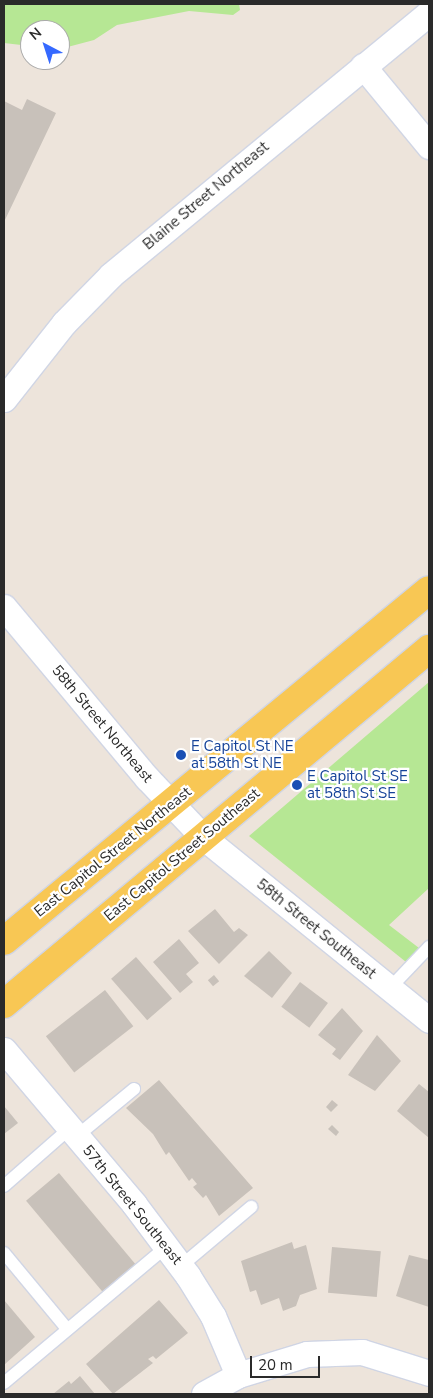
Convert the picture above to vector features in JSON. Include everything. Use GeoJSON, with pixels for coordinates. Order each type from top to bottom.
{"type":"FeatureCollection","features":[{"type":"Feature","properties":{"kind":"main road","name":"East Capitol Street Northeast"},"geometry":{"type":"LineString","coordinates":[[4,940],[171,805],[429,590]]}},
{"type":"Feature","properties":{"kind":"main road","name":"East Capitol Street Southeast"},"geometry":{"type":"LineString","coordinates":[[4,1004],[429,648]]}},
{"type":"Feature","properties":{"kind":"street","name":"Blaine Street Northeast"},"geometry":{"type":"LineString","coordinates":[[4,399],[64,324],[110,275],[429,13]]}},
{"type":"Feature","properties":{"kind":"street"},"geometry":{"type":"LineString","coordinates":[[363,66],[429,146]]}},
{"type":"Feature","properties":{"kind":"street","name":"58th Street Northeast"},"geometry":{"type":"LineString","coordinates":[[4,607],[171,805],[203,837]]}},
{"type":"Feature","properties":{"kind":"street","name":"58th Street Southeast"},"geometry":{"type":"LineString","coordinates":[[203,837],[429,1020]]}},
{"type":"Feature","properties":{"kind":"street","name":"57th Street Southeast"},"geometry":{"type":"LineString","coordinates":[[4,1050],[74,1132],[181,1266],[213,1316],[238,1375]]}},
{"type":"Feature","properties":{"kind":"street"},"geometry":{"type":"LineString","coordinates":[[204,1394],[238,1375],[307,1354],[341,1351],[382,1355],[429,1373]]}},
{"type":"Feature","properties":{"kind":"lane"},"geometry":{"type":"LineString","coordinates":[[390,988],[429,947]]}},
{"type":"Feature","properties":{"kind":"lane"},"geometry":{"type":"LineString","coordinates":[[4,1186],[134,1089]]}},
{"type":"Feature","properties":{"kind":"lane"},"geometry":{"type":"LineString","coordinates":[[181,1266],[251,1207]]}},
{"type":"Feature","properties":{"kind":"lane"},"geometry":{"type":"LineString","coordinates":[[4,1383],[166,1246]]}},
{"type":"Feature","properties":{"kind":"lane"},"geometry":{"type":"LineString","coordinates":[[4,1253],[67,1330]]}},
{"type":"Feature","properties":{"kind":"green space"},"geometry":{"type":"Polygon","coordinates":[[[4,4],[239,4],[240,10],[233,15],[189,11],[117,25],[94,40],[70,46],[70,20],[20,20],[20,45],[4,43],[4,4]]]}},
{"type":"Feature","properties":{"kind":"green space"},"geometry":{"type":"Polygon","coordinates":[[[429,682],[429,888],[389,925],[419,948],[406,962],[249,836],[429,682]]]}},
{"type":"Feature","properties":{"kind":"building"},"geometry":{"type":"Polygon","coordinates":[[[27,99],[56,113],[4,222],[4,101],[22,110],[27,99]]]}},
{"type":"Feature","properties":{"kind":"building"},"geometry":{"type":"Polygon","coordinates":[[[215,909],[234,932],[239,928],[248,935],[219,964],[188,931],[215,909]]]}},
{"type":"Feature","properties":{"kind":"building"},"geometry":{"type":"Polygon","coordinates":[[[179,939],[199,963],[186,974],[193,982],[180,993],[153,962],[179,939]]]}},
{"type":"Feature","properties":{"kind":"building"},"geometry":{"type":"Polygon","coordinates":[[[269,951],[292,973],[272,998],[244,976],[269,951]]]}},
{"type":"Feature","properties":{"kind":"building"},"geometry":{"type":"Polygon","coordinates":[[[136,957],[172,999],[147,1020],[111,979],[136,957]]]}},
{"type":"Feature","properties":{"kind":"building"},"geometry":{"type":"Polygon","coordinates":[[[214,975],[219,981],[213,986],[208,980],[214,975]]]}},
{"type":"Feature","properties":{"kind":"building"},"geometry":{"type":"Polygon","coordinates":[[[300,982],[328,1003],[309,1028],[281,1007],[300,982]]]}},
{"type":"Feature","properties":{"kind":"building"},"geometry":{"type":"Polygon","coordinates":[[[105,990],[133,1026],[74,1072],[46,1036],[105,990]]]}},
{"type":"Feature","properties":{"kind":"building"},"geometry":{"type":"Polygon","coordinates":[[[342,1008],[363,1031],[340,1060],[332,1054],[336,1049],[318,1035],[342,1008]]]}},
{"type":"Feature","properties":{"kind":"building"},"geometry":{"type":"Polygon","coordinates":[[[377,1035],[401,1061],[375,1091],[348,1075],[377,1035]]]}},
{"type":"Feature","properties":{"kind":"building"},"geometry":{"type":"Polygon","coordinates":[[[159,1080],[253,1188],[219,1216],[206,1195],[203,1198],[193,1187],[197,1184],[192,1178],[189,1181],[169,1152],[166,1155],[153,1134],[126,1108],[159,1080]]]}},
{"type":"Feature","properties":{"kind":"building"},"geometry":{"type":"Polygon","coordinates":[[[419,1084],[429,1092],[429,1138],[397,1111],[419,1084]]]}},
{"type":"Feature","properties":{"kind":"building"},"geometry":{"type":"Polygon","coordinates":[[[332,1100],[338,1105],[331,1112],[326,1107],[332,1100]]]}},
{"type":"Feature","properties":{"kind":"building"},"geometry":{"type":"Polygon","coordinates":[[[4,1106],[18,1123],[4,1134],[4,1106]]]}},
{"type":"Feature","properties":{"kind":"building"},"geometry":{"type":"Polygon","coordinates":[[[332,1125],[339,1132],[336,1136],[328,1129],[332,1125]]]}},
{"type":"Feature","properties":{"kind":"building"},"geometry":{"type":"Polygon","coordinates":[[[59,1173],[135,1264],[103,1292],[26,1201],[59,1173]]]}},
{"type":"Feature","properties":{"kind":"building"},"geometry":{"type":"Polygon","coordinates":[[[292,1242],[294,1249],[306,1245],[317,1289],[300,1295],[296,1306],[283,1311],[279,1298],[261,1305],[256,1290],[250,1292],[241,1261],[292,1242]]]}},
{"type":"Feature","properties":{"kind":"building"},"geometry":{"type":"Polygon","coordinates":[[[332,1247],[381,1251],[377,1297],[328,1293],[332,1247]]]}},
{"type":"Feature","properties":{"kind":"building"},"geometry":{"type":"Polygon","coordinates":[[[409,1255],[429,1260],[429,1307],[396,1296],[409,1255]]]}},
{"type":"Feature","properties":{"kind":"building"},"geometry":{"type":"Polygon","coordinates":[[[4,1300],[35,1337],[4,1365],[4,1300]]]}},
{"type":"Feature","properties":{"kind":"building"},"geometry":{"type":"Polygon","coordinates":[[[159,1300],[188,1333],[156,1359],[153,1356],[148,1359],[153,1363],[113,1394],[86,1364],[159,1300]]]}},
{"type":"Feature","properties":{"kind":"building"},"geometry":{"type":"Polygon","coordinates":[[[80,1376],[95,1394],[53,1394],[69,1381],[71,1384],[80,1376]]]}},
{"type":"Feature","properties":{"kind":"place","name":"E Capitol St NE at 58th St NE"},"geometry":{"type":"Point","coordinates":[181,755]}},
{"type":"Feature","properties":{"kind":"place","name":"E Capitol St SE at 58th St SE"},"geometry":{"type":"Point","coordinates":[297,785]}}]}
